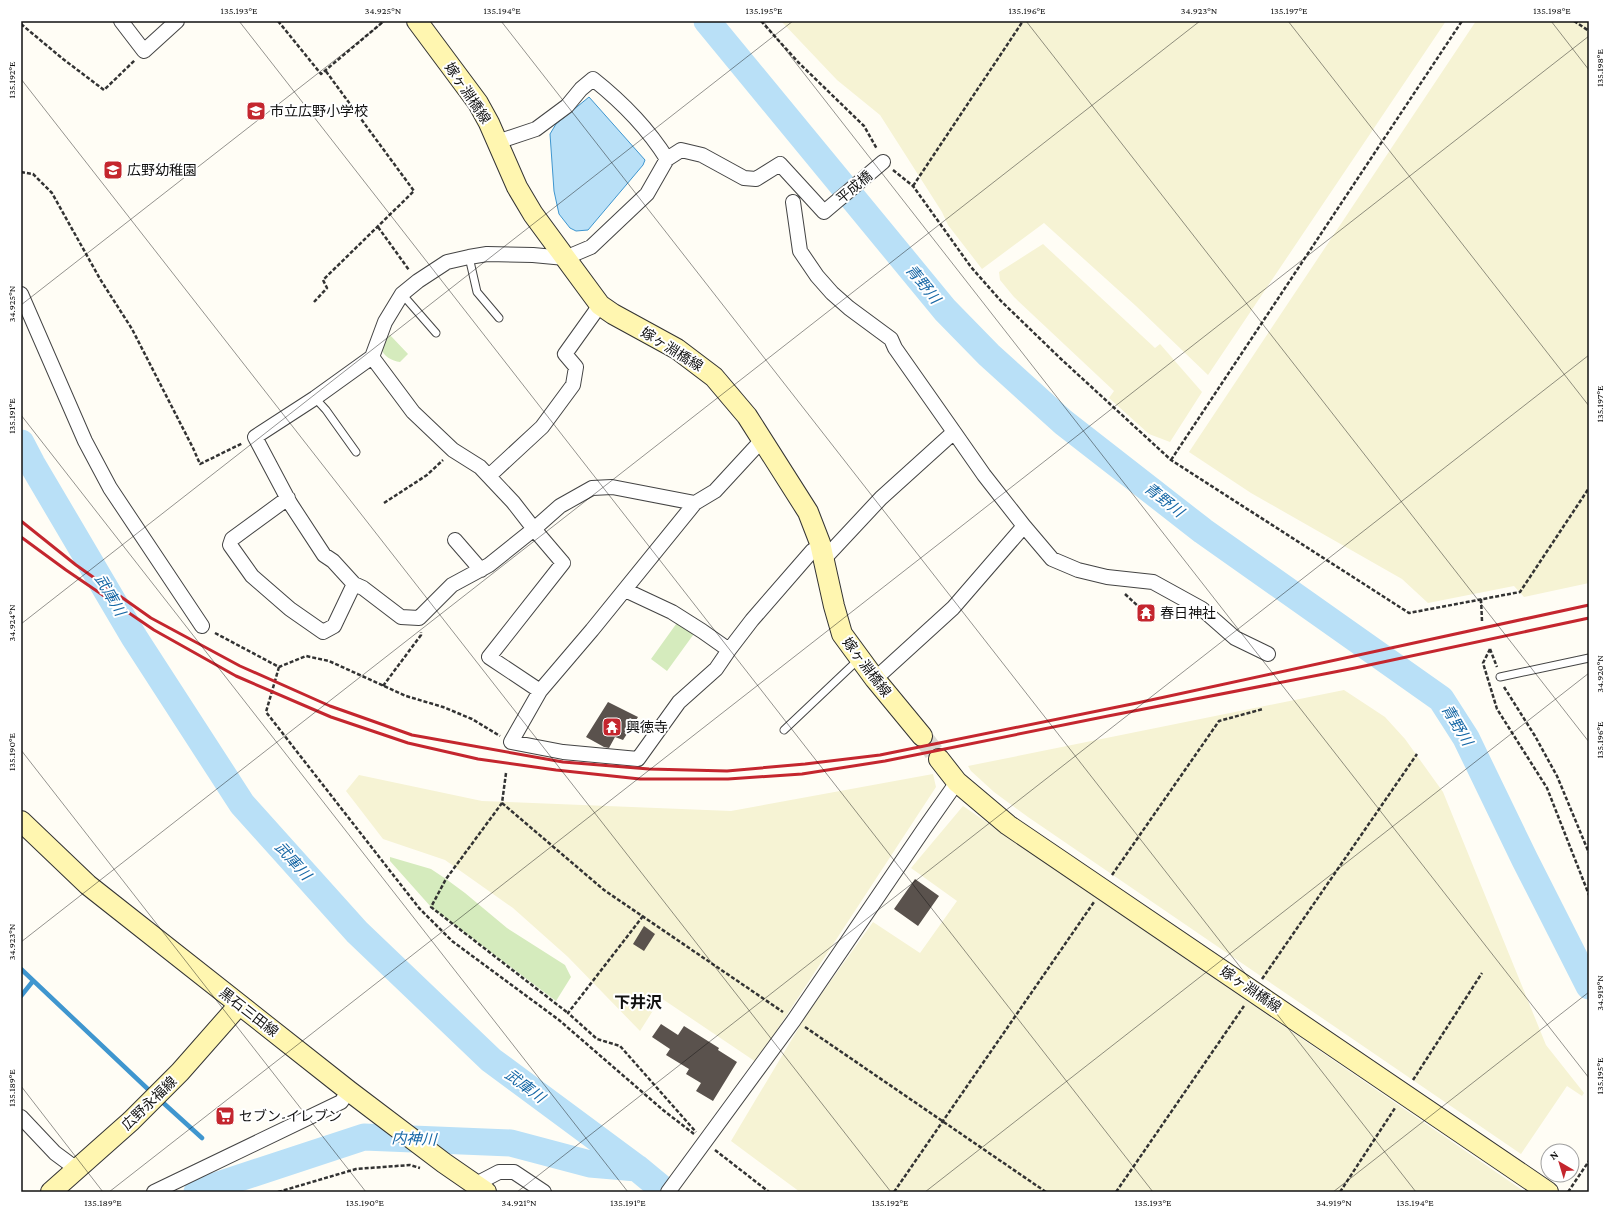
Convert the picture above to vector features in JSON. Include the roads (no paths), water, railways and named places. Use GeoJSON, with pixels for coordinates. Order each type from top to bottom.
{"type":"FeatureCollection","features":[{"type":"Feature","properties":{"kind":"street"},"geometry":{"type":"LineString","coordinates":[[121,21],[144,51],[177,21]]}},
{"type":"Feature","properties":{"kind":"street","name":"嫁ヶ淵橋線"},"geometry":{"type":"LineString","coordinates":[[418,21],[478,103],[489,123],[517,187],[533,214],[600,305],[613,314],[677,349],[714,377],[747,416],[808,512],[822,552],[842,634],[875,679],[922,736]]}},
{"type":"Feature","properties":{"kind":"street"},"geometry":{"type":"LineString","coordinates":[[497,142],[536,129],[567,106],[581,89],[593,79],[619,100],[641,122],[667,159],[647,194],[591,247],[565,258],[533,255],[487,254],[469,256],[447,262],[418,281],[402,294],[385,322],[372,357],[315,398],[255,437],[288,498],[324,555],[333,561],[354,584],[362,588],[401,617],[419,618],[452,585],[490,565],[560,506],[592,488],[612,487],[695,503]]}},
{"type":"Feature","properties":{"kind":"street","name":"平成橋"},"geometry":{"type":"LineString","coordinates":[[667,159],[681,150],[702,155],[744,178],[756,179],[780,164],[824,212],[884,162]]}},
{"type":"Feature","properties":{"kind":"street"},"geometry":{"type":"LineString","coordinates":[[793,202],[800,251],[817,276],[832,293],[849,308],[891,339],[895,348],[984,475],[1052,559],[1078,570],[1107,577],[1153,582],[1202,609],[1235,638],[1268,654]]}},
{"type":"Feature","properties":{"kind":"street"},"geometry":{"type":"LineString","coordinates":[[21,294],[85,441],[110,488],[202,626]]}},
{"type":"Feature","properties":{"kind":"street"},"geometry":{"type":"LineString","coordinates":[[489,476],[542,427],[574,385],[576,367],[565,354],[600,305]]}},
{"type":"Feature","properties":{"kind":"street"},"geometry":{"type":"LineString","coordinates":[[372,357],[413,412],[454,450],[480,467],[513,502],[563,562],[489,657],[540,691]]}},
{"type":"Feature","properties":{"kind":"street"},"geometry":{"type":"LineString","coordinates":[[762,440],[715,491],[695,503],[625,590],[540,691],[511,742],[563,752],[638,759],[679,702],[716,669],[752,620],[812,551],[822,552],[954,432]]}},
{"type":"Feature","properties":{"kind":"street"},"geometry":{"type":"LineString","coordinates":[[288,498],[232,539],[230,545],[252,576],[290,608],[323,632],[334,626],[354,584]]}},
{"type":"Feature","properties":{"kind":"street"},"geometry":{"type":"LineString","coordinates":[[875,679],[953,608],[1024,526]]}},
{"type":"Feature","properties":{"kind":"street"},"geometry":{"type":"LineString","coordinates":[[455,540],[481,570]]}},
{"type":"Feature","properties":{"kind":"street"},"geometry":{"type":"LineString","coordinates":[[625,590],[672,612],[729,650]]}},
{"type":"Feature","properties":{"kind":"street","name":"嫁ヶ淵橋線"},"geometry":{"type":"LineString","coordinates":[[939,759],[957,782],[1008,825],[1548,1192]]}},
{"type":"Feature","properties":{"kind":"street"},"geometry":{"type":"LineString","coordinates":[[668,1192],[794,1020],[957,782]]}},
{"type":"Feature","properties":{"kind":"street","name":"黒石三田線"},"geometry":{"type":"LineString","coordinates":[[21,821],[88,885],[349,1091],[444,1163],[481,1188]]}},
{"type":"Feature","properties":{"kind":"street","name":"広野永福線"},"geometry":{"type":"LineString","coordinates":[[50,1192],[78,1170],[131,1121],[180,1072],[239,1005]]}},
{"type":"Feature","properties":{"kind":"street"},"geometry":{"type":"LineString","coordinates":[[154,1192],[341,1102],[349,1091]]}},
{"type":"Feature","properties":{"kind":"street"},"geometry":{"type":"LineString","coordinates":[[21,1117],[55,1153],[78,1170]]}},
{"type":"Feature","properties":{"kind":"street"},"geometry":{"type":"LineString","coordinates":[[481,1188],[499,1172],[514,1172],[544,1192]]}},
{"type":"Feature","properties":{"kind":"lane"},"geometry":{"type":"LineString","coordinates":[[469,256],[477,292],[499,318]]}},
{"type":"Feature","properties":{"kind":"lane"},"geometry":{"type":"LineString","coordinates":[[402,294],[436,333]]}},
{"type":"Feature","properties":{"kind":"lane"},"geometry":{"type":"LineString","coordinates":[[315,398],[326,410],[356,452]]}},
{"type":"Feature","properties":{"kind":"lane"},"geometry":{"type":"LineString","coordinates":[[784,730],[860,658]]}},
{"type":"Feature","properties":{"kind":"lane"},"geometry":{"type":"LineString","coordinates":[[1500,677],[1589,658]]}},
{"type":"Feature","properties":{"kind":"water"},"geometry":{"type":"Polygon","coordinates":[[[589,97],[645,160],[643,165],[588,230],[576,231],[570,228],[559,214],[554,191],[550,134],[556,124],[589,97]]]}},
{"type":"Feature","properties":{"kind":"waterway","name":"青野川"},"geometry":{"type":"LineString","coordinates":[[707,21],[945,310],[989,355],[1063,422],[1203,531],[1441,699],[1466,738],[1525,860],[1589,986]]}},
{"type":"Feature","properties":{"kind":"waterway","name":"武庫川"},"geometry":{"type":"LineString","coordinates":[[21,443],[134,637],[242,804],[357,932],[491,1060],[637,1168],[666,1192]]}},
{"type":"Feature","properties":{"kind":"waterway"},"geometry":{"type":"LineString","coordinates":[[21,969],[152,1093]]}},
{"type":"Feature","properties":{"kind":"waterway"},"geometry":{"type":"LineString","coordinates":[[21,996],[33,981]]}},
{"type":"Feature","properties":{"kind":"waterway"},"geometry":{"type":"LineString","coordinates":[[159,1099],[202,1138]]}},
{"type":"Feature","properties":{"kind":"waterway","name":"内神川"},"geometry":{"type":"LineString","coordinates":[[197,1192],[364,1137],[511,1143],[590,1164],[637,1168]]}},
{"type":"Feature","properties":{"kind":"tunnel"},"geometry":{"type":"LineString","coordinates":[[922,736],[939,759]]}},
{"type":"Feature","properties":{"kind":"railway"},"geometry":{"type":"LineString","coordinates":[[21,521],[76,565],[151,618],[240,666],[330,706],[412,735],[563,762],[649,769],[727,771],[880,755],[1137,703],[1589,605]]}},
{"type":"Feature","properties":{"kind":"railway"},"geometry":{"type":"LineString","coordinates":[[21,537],[66,570],[154,630],[236,676],[331,717],[408,743],[478,759],[556,770],[640,779],[728,779],[802,774],[885,761],[1355,668],[1589,618]]}},
{"type":"Feature","properties":{"kind":"place","name":"市立広野小学校"},"geometry":{"type":"Point","coordinates":[256,111]}},
{"type":"Feature","properties":{"kind":"place","name":"広野幼稚園"},"geometry":{"type":"Point","coordinates":[113,170]}},
{"type":"Feature","properties":{"kind":"place","name":"春日神社"},"geometry":{"type":"Point","coordinates":[1146,613]}},
{"type":"Feature","properties":{"kind":"place","name":"興徳寺"},"geometry":{"type":"Point","coordinates":[612,727]}},
{"type":"Feature","properties":{"kind":"place","name":"セブン-イレブン"},"geometry":{"type":"Point","coordinates":[225,1116]}},
{"type":"Feature","properties":{"kind":"district","name":"下井沢"},"geometry":{"type":"Point","coordinates":[638,1002]}}]}
